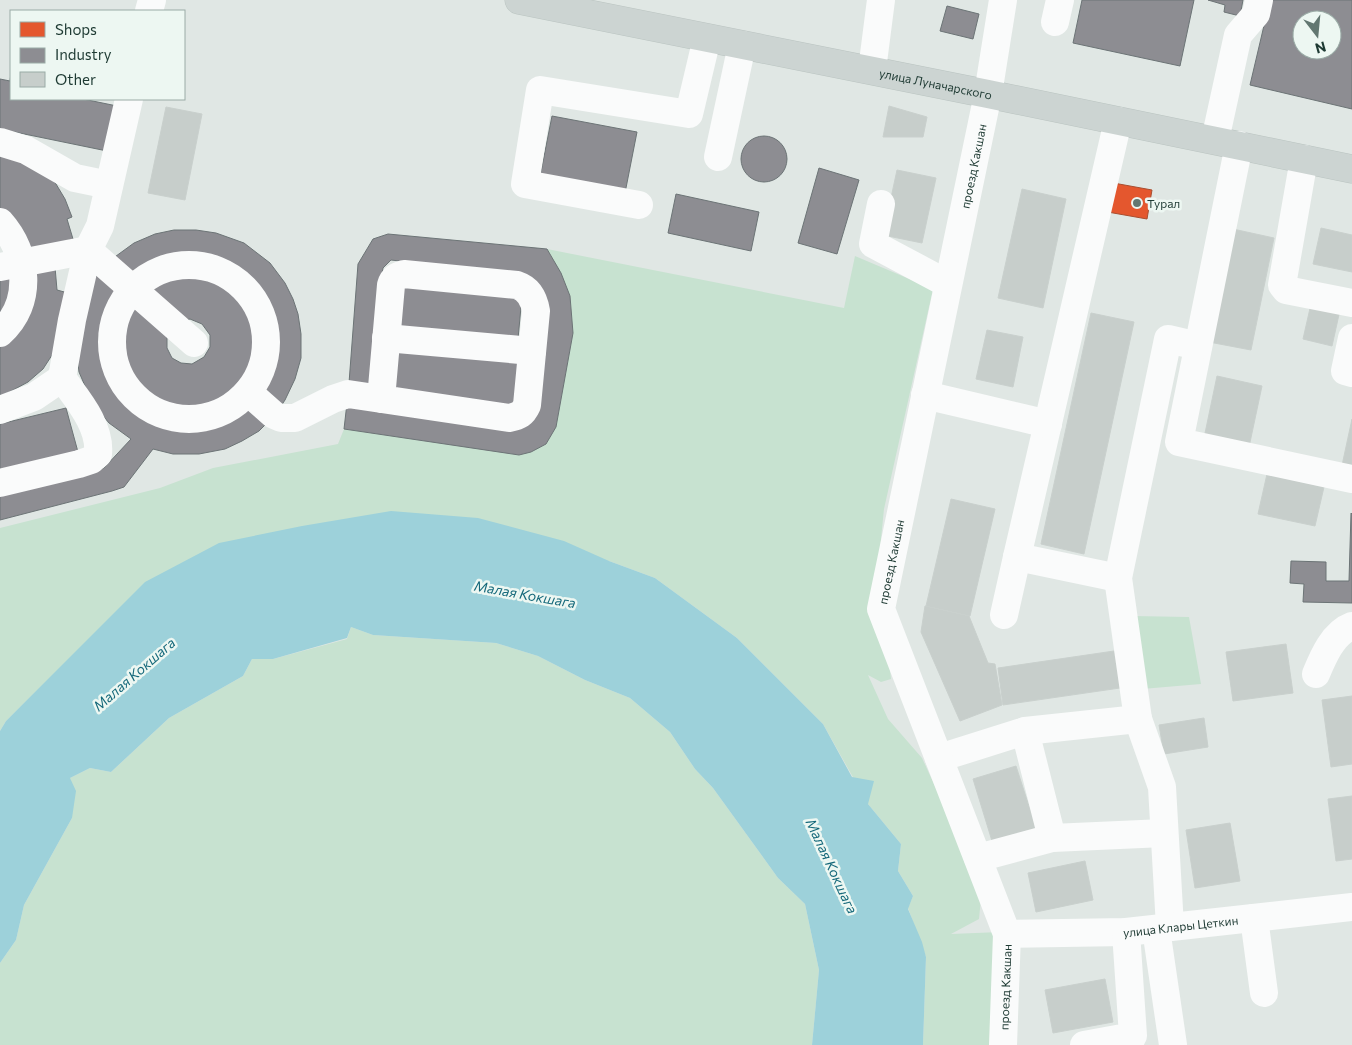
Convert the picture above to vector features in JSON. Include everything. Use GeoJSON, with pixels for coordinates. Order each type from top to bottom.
{"type":"FeatureCollection","features":[{"type":"Feature","properties":{"kind":"main road","name":"улица Луначарского"},"geometry":{"type":"LineString","coordinates":[[519,0],[546,3],[707,38],[1352,169]]}},
{"type":"Feature","properties":{"kind":"street"},"geometry":{"type":"LineString","coordinates":[[872,70],[881,0]]}},
{"type":"Feature","properties":{"kind":"street","name":"проезд Какшан"},"geometry":{"type":"LineString","coordinates":[[1003,0],[988,94],[881,609],[1007,934],[1003,1045]]}},
{"type":"Feature","properties":{"kind":"street"},"geometry":{"type":"LineString","coordinates":[[1259,0],[1256,14],[1238,35],[1227,143],[1198,346],[1179,442],[1352,479]]}},
{"type":"Feature","properties":{"kind":"street"},"geometry":{"type":"LineString","coordinates":[[639,205],[525,184],[540,90],[689,114],[707,38]]}},
{"type":"Feature","properties":{"kind":"street"},"geometry":{"type":"LineString","coordinates":[[718,158],[742,44]]}},
{"type":"Feature","properties":{"kind":"street"},"geometry":{"type":"LineString","coordinates":[[0,483],[78,464],[91,460],[98,454],[99,445],[89,418],[62,378],[72,320],[88,250],[100,226],[129,100]]}},
{"type":"Feature","properties":{"kind":"street"},"geometry":{"type":"LineString","coordinates":[[1004,615],[1118,121]]}},
{"type":"Feature","properties":{"kind":"street"},"geometry":{"type":"LineString","coordinates":[[0,142],[26,150],[75,178],[109,185]]}},
{"type":"Feature","properties":{"kind":"street"},"geometry":{"type":"LineString","coordinates":[[1304,159],[1282,285],[1286,290],[1352,304]]}},
{"type":"Feature","properties":{"kind":"street"},"geometry":{"type":"LineString","coordinates":[[881,204],[873,244],[948,284]]}},
{"type":"Feature","properties":{"kind":"street"},"geometry":{"type":"LineString","coordinates":[[0,222],[15,241],[11,265],[24,286],[18,308],[6,328],[0,333]]}},
{"type":"Feature","properties":{"kind":"street"},"geometry":{"type":"LineString","coordinates":[[11,265],[88,250]]}},
{"type":"Feature","properties":{"kind":"street"},"geometry":{"type":"LineString","coordinates":[[88,250],[194,343]]}},
{"type":"Feature","properties":{"kind":"street"},"geometry":{"type":"LineString","coordinates":[[180,265],[203,266],[224,273],[243,286],[257,305],[265,326],[266,350],[260,372],[248,392],[231,407],[210,416],[187,419],[164,415],[144,404],[127,388],[116,368],[111,345],[114,322],[123,301],[133,289],[138,283],[157,271],[180,265]]}},
{"type":"Feature","properties":{"kind":"street"},"geometry":{"type":"LineString","coordinates":[[248,392],[274,416],[281,418],[295,418],[333,399],[348,394],[381,399],[509,418],[517,416],[524,412],[527,404],[536,311],[535,302],[524,287],[517,285],[404,274],[398,276],[393,280],[381,399]]}},
{"type":"Feature","properties":{"kind":"street"},"geometry":{"type":"LineString","coordinates":[[386,338],[532,351]]}},
{"type":"Feature","properties":{"kind":"street"},"geometry":{"type":"LineString","coordinates":[[1352,338],[1345,371],[1352,373]]}},
{"type":"Feature","properties":{"kind":"street"},"geometry":{"type":"LineString","coordinates":[[1173,1045],[1163,928],[1164,834],[1162,787],[1138,719],[1118,578],[1168,339],[1198,346]]}},
{"type":"Feature","properties":{"kind":"street"},"geometry":{"type":"LineString","coordinates":[[0,410],[34,397],[62,378]]}},
{"type":"Feature","properties":{"kind":"street"},"geometry":{"type":"LineString","coordinates":[[925,395],[1048,424]]}},
{"type":"Feature","properties":{"kind":"street"},"geometry":{"type":"LineString","coordinates":[[1017,557],[1118,578]]}},
{"type":"Feature","properties":{"kind":"street"},"geometry":{"type":"LineString","coordinates":[[1316,674],[1327,648],[1346,628],[1352,626]]}},
{"type":"Feature","properties":{"kind":"street"},"geometry":{"type":"LineString","coordinates":[[939,758],[1025,731],[1138,719]]}},
{"type":"Feature","properties":{"kind":"street"},"geometry":{"type":"LineString","coordinates":[[1025,731],[1052,838]]}},
{"type":"Feature","properties":{"kind":"street"},"geometry":{"type":"LineString","coordinates":[[978,858],[1052,838],[1164,834]]}},
{"type":"Feature","properties":{"kind":"street","name":"улица Клары Цеткин"},"geometry":{"type":"LineString","coordinates":[[1007,934],[1126,932],[1352,907]]}},
{"type":"Feature","properties":{"kind":"street"},"geometry":{"type":"LineString","coordinates":[[1254,918],[1264,993]]}},
{"type":"Feature","properties":{"kind":"street"},"geometry":{"type":"LineString","coordinates":[[1084,1045],[1133,1036],[1126,932]]}},
{"type":"Feature","properties":{"kind":"green space"},"geometry":{"type":"Polygon","coordinates":[[[547,249],[844,308],[855,256],[933,289],[884,509],[873,619],[888,651],[891,679],[881,682],[868,675],[888,719],[922,758],[982,888],[979,919],[951,934],[1000,932],[993,1045],[923,1045],[926,957],[908,908],[913,896],[898,871],[901,844],[868,804],[823,724],[737,638],[655,578],[609,561],[62,666],[6,721],[0,731],[0,528],[160,488],[213,468],[338,444],[344,429],[519,455],[546,444],[556,427],[573,333],[570,296],[547,249]]]}},
{"type":"Feature","properties":{"kind":"green space"},"geometry":{"type":"Polygon","coordinates":[[[1133,616],[1189,617],[1201,684],[1142,689],[1133,616]]]}},
{"type":"Feature","properties":{"kind":"green space"},"geometry":{"type":"Polygon","coordinates":[[[351,627],[373,635],[496,643],[538,656],[585,680],[630,698],[670,732],[695,769],[713,788],[778,878],[805,904],[819,970],[812,1045],[0,1045],[0,963],[16,940],[24,905],[72,818],[70,778],[90,768],[111,772],[169,718],[243,676],[252,659],[273,659],[347,639],[351,627]]]}},
{"type":"Feature","properties":{"kind":"water","name":"Малая Кокшага"},"geometry":{"type":"Polygon","coordinates":[[[391,511],[478,518],[564,541],[609,561],[655,578],[737,638],[823,724],[852,777],[874,781],[868,804],[901,844],[898,871],[913,896],[908,909],[922,942],[926,957],[923,1045],[812,1045],[819,970],[805,904],[778,878],[713,788],[695,769],[670,732],[630,698],[585,680],[538,656],[496,643],[373,635],[351,627],[347,638],[273,659],[252,659],[243,676],[169,718],[111,772],[90,768],[70,778],[76,791],[72,818],[24,905],[16,940],[0,963],[0,731],[6,721],[145,582],[219,543],[302,526],[391,511]]]}},
{"type":"Feature","properties":{"kind":"building: Shops"},"geometry":{"type":"Polygon","coordinates":[[[1108,182],[1152,190],[1147,219],[1102,211],[1108,182]]]}},
{"type":"Feature","properties":{"kind":"building: Industry"},"geometry":{"type":"Polygon","coordinates":[[[1082,0],[1194,0],[1180,66],[1073,43],[1082,0]]]}},
{"type":"Feature","properties":{"kind":"building: Industry"},"geometry":{"type":"Polygon","coordinates":[[[1208,0],[1243,0],[1240,16],[1224,12],[1225,5],[1208,0]]]}},
{"type":"Feature","properties":{"kind":"building: Industry"},"geometry":{"type":"Polygon","coordinates":[[[1270,0],[1352,0],[1352,109],[1250,85],[1270,0]]]}},
{"type":"Feature","properties":{"kind":"building: Industry"},"geometry":{"type":"Polygon","coordinates":[[[947,6],[979,14],[973,39],[940,31],[947,6]]]}},
{"type":"Feature","properties":{"kind":"building: Industry"},"geometry":{"type":"Polygon","coordinates":[[[0,79],[10,81],[10,100],[88,100],[117,106],[107,151],[0,129],[0,79]]]}},
{"type":"Feature","properties":{"kind":"building: Industry"},"geometry":{"type":"Polygon","coordinates":[[[552,116],[637,132],[625,193],[540,177],[552,116]]]}},
{"type":"Feature","properties":{"kind":"building: Industry"},"geometry":{"type":"Polygon","coordinates":[[[764,136],[777,140],[783,146],[787,159],[783,172],[777,178],[764,182],[751,178],[745,172],[741,159],[745,146],[751,140],[764,136]]]}},
{"type":"Feature","properties":{"kind":"building: Industry"},"geometry":{"type":"Polygon","coordinates":[[[0,148],[42,167],[56,184],[65,199],[72,217],[67,219],[73,239],[30,254],[0,209],[0,148]]]}},
{"type":"Feature","properties":{"kind":"building: Industry"},"geometry":{"type":"Polygon","coordinates":[[[819,168],[859,180],[837,254],[798,243],[819,168]]]}},
{"type":"Feature","properties":{"kind":"building: Industry"},"geometry":{"type":"Polygon","coordinates":[[[676,194],[759,212],[751,251],[668,233],[676,194]]]}},
{"type":"Feature","properties":{"kind":"building: Industry"},"geometry":{"type":"Polygon","coordinates":[[[174,230],[196,230],[216,233],[244,243],[270,263],[285,283],[298,314],[301,334],[301,358],[295,379],[279,409],[260,393],[271,372],[276,348],[275,331],[270,311],[262,295],[251,281],[236,269],[220,260],[200,255],[183,254],[159,259],[129,276],[112,259],[134,243],[155,234],[174,230]]]}},
{"type":"Feature","properties":{"kind":"building: Industry"},"geometry":{"type":"Polygon","coordinates":[[[388,234],[547,249],[561,273],[570,296],[573,333],[556,427],[546,444],[531,452],[519,455],[344,429],[347,403],[532,418],[526,278],[511,274],[391,260],[383,268],[381,280],[375,387],[349,383],[358,264],[373,239],[388,234]]]}},
{"type":"Feature","properties":{"kind":"building: Industry"},"geometry":{"type":"Polygon","coordinates":[[[33,266],[55,267],[57,290],[68,293],[54,352],[43,369],[28,382],[0,397],[0,347],[9,340],[33,266]]]}},
{"type":"Feature","properties":{"kind":"building: Industry"},"geometry":{"type":"Polygon","coordinates":[[[101,271],[120,286],[113,295],[103,316],[99,336],[100,352],[105,373],[113,389],[125,405],[146,420],[164,428],[184,431],[204,430],[226,422],[240,414],[250,405],[268,422],[259,431],[225,449],[199,454],[173,454],[153,449],[124,487],[0,520],[0,496],[85,475],[104,468],[131,439],[109,423],[95,406],[79,372],[76,347],[95,278],[101,271]]]}},
{"type":"Feature","properties":{"kind":"building: Industry"},"geometry":{"type":"Polygon","coordinates":[[[14,272],[8,302],[0,315],[0,274],[14,272]]]}},
{"type":"Feature","properties":{"kind":"building: Industry"},"geometry":{"type":"Polygon","coordinates":[[[190,276],[211,279],[227,288],[240,300],[249,316],[254,332],[254,348],[249,368],[241,382],[226,396],[212,403],[189,408],[167,405],[151,397],[139,386],[129,373],[125,363],[122,336],[125,322],[133,304],[167,336],[167,348],[172,358],[181,363],[192,364],[204,357],[210,347],[210,335],[202,324],[190,319],[178,322],[146,291],[151,286],[173,277],[190,276]]]}},
{"type":"Feature","properties":{"kind":"building: Industry"},"geometry":{"type":"Polygon","coordinates":[[[398,286],[522,296],[518,339],[394,328],[398,286]]]}},
{"type":"Feature","properties":{"kind":"building: Industry"},"geometry":{"type":"Polygon","coordinates":[[[393,350],[521,362],[517,406],[390,394],[393,350]]]}},
{"type":"Feature","properties":{"kind":"building: Industry"},"geometry":{"type":"Polygon","coordinates":[[[66,408],[78,452],[0,471],[0,424],[66,408]]]}},
{"type":"Feature","properties":{"kind":"building: Industry"},"geometry":{"type":"Polygon","coordinates":[[[1351,513],[1352,603],[1303,602],[1304,584],[1290,583],[1291,561],[1326,562],[1326,581],[1349,581],[1351,513]]]}},
{"type":"Feature","properties":{"kind":"building: Other"},"geometry":{"type":"Polygon","coordinates":[[[889,106],[927,117],[923,137],[883,137],[889,106]]]}},
{"type":"Feature","properties":{"kind":"building: Other"},"geometry":{"type":"Polygon","coordinates":[[[166,107],[202,114],[185,200],[148,193],[166,107]]]}},
{"type":"Feature","properties":{"kind":"building: Other"},"geometry":{"type":"Polygon","coordinates":[[[897,170],[936,178],[922,243],[883,235],[897,170]]]}},
{"type":"Feature","properties":{"kind":"building: Other"},"geometry":{"type":"Polygon","coordinates":[[[1022,189],[1066,199],[1043,308],[998,298],[1022,189]]]}},
{"type":"Feature","properties":{"kind":"building: Other"},"geometry":{"type":"Polygon","coordinates":[[[1321,228],[1352,235],[1352,272],[1313,264],[1321,228]]]}},
{"type":"Feature","properties":{"kind":"building: Other"},"geometry":{"type":"Polygon","coordinates":[[[1233,229],[1274,238],[1251,350],[1209,342],[1233,229]]]}},
{"type":"Feature","properties":{"kind":"building: Other"},"geometry":{"type":"Polygon","coordinates":[[[1311,304],[1340,310],[1332,346],[1303,339],[1311,304]]]}},
{"type":"Feature","properties":{"kind":"building: Other"},"geometry":{"type":"Polygon","coordinates":[[[1091,313],[1134,322],[1084,554],[1041,544],[1091,313]]]}},
{"type":"Feature","properties":{"kind":"building: Other"},"geometry":{"type":"Polygon","coordinates":[[[987,330],[1023,337],[1013,387],[976,379],[987,330]]]}},
{"type":"Feature","properties":{"kind":"building: Other"},"geometry":{"type":"Polygon","coordinates":[[[1217,376],[1262,386],[1249,447],[1204,438],[1217,376]]]}},
{"type":"Feature","properties":{"kind":"building: Other"},"geometry":{"type":"Polygon","coordinates":[[[1352,419],[1352,472],[1341,470],[1352,419]]]}},
{"type":"Feature","properties":{"kind":"building: Other"},"geometry":{"type":"Polygon","coordinates":[[[1267,474],[1324,487],[1315,526],[1258,514],[1267,474]]]}},
{"type":"Feature","properties":{"kind":"building: Other"},"geometry":{"type":"Polygon","coordinates":[[[951,499],[995,509],[970,616],[926,606],[951,499]]]}},
{"type":"Feature","properties":{"kind":"building: Other"},"geometry":{"type":"Polygon","coordinates":[[[925,606],[969,616],[988,663],[995,664],[1002,705],[960,721],[921,632],[925,606]]]}},
{"type":"Feature","properties":{"kind":"building: Other"},"geometry":{"type":"Polygon","coordinates":[[[1286,644],[1293,693],[1233,701],[1226,652],[1286,644]]]}},
{"type":"Feature","properties":{"kind":"building: Other"},"geometry":{"type":"Polygon","coordinates":[[[1114,651],[1120,688],[1003,705],[998,668],[1114,651]]]}},
{"type":"Feature","properties":{"kind":"building: Other"},"geometry":{"type":"Polygon","coordinates":[[[1352,696],[1352,764],[1331,767],[1322,700],[1352,696]]]}},
{"type":"Feature","properties":{"kind":"building: Other"},"geometry":{"type":"Polygon","coordinates":[[[1204,718],[1208,747],[1164,754],[1159,725],[1204,718]]]}},
{"type":"Feature","properties":{"kind":"building: Other"},"geometry":{"type":"Polygon","coordinates":[[[1016,766],[1036,828],[992,841],[973,779],[1016,766]]]}},
{"type":"Feature","properties":{"kind":"building: Other"},"geometry":{"type":"Polygon","coordinates":[[[1352,796],[1352,859],[1336,861],[1328,799],[1352,796]]]}},
{"type":"Feature","properties":{"kind":"building: Other"},"geometry":{"type":"Polygon","coordinates":[[[1230,823],[1240,881],[1195,888],[1186,830],[1230,823]]]}},
{"type":"Feature","properties":{"kind":"building: Other"},"geometry":{"type":"Polygon","coordinates":[[[1085,861],[1093,900],[1036,912],[1028,873],[1085,861]]]}},
{"type":"Feature","properties":{"kind":"building: Other"},"geometry":{"type":"Polygon","coordinates":[[[1105,979],[1113,1022],[1053,1033],[1045,990],[1105,979]]]}},
{"type":"Feature","properties":{"kind":"place","name":"Турал"},"geometry":{"type":"Point","coordinates":[1137,203]}}]}
